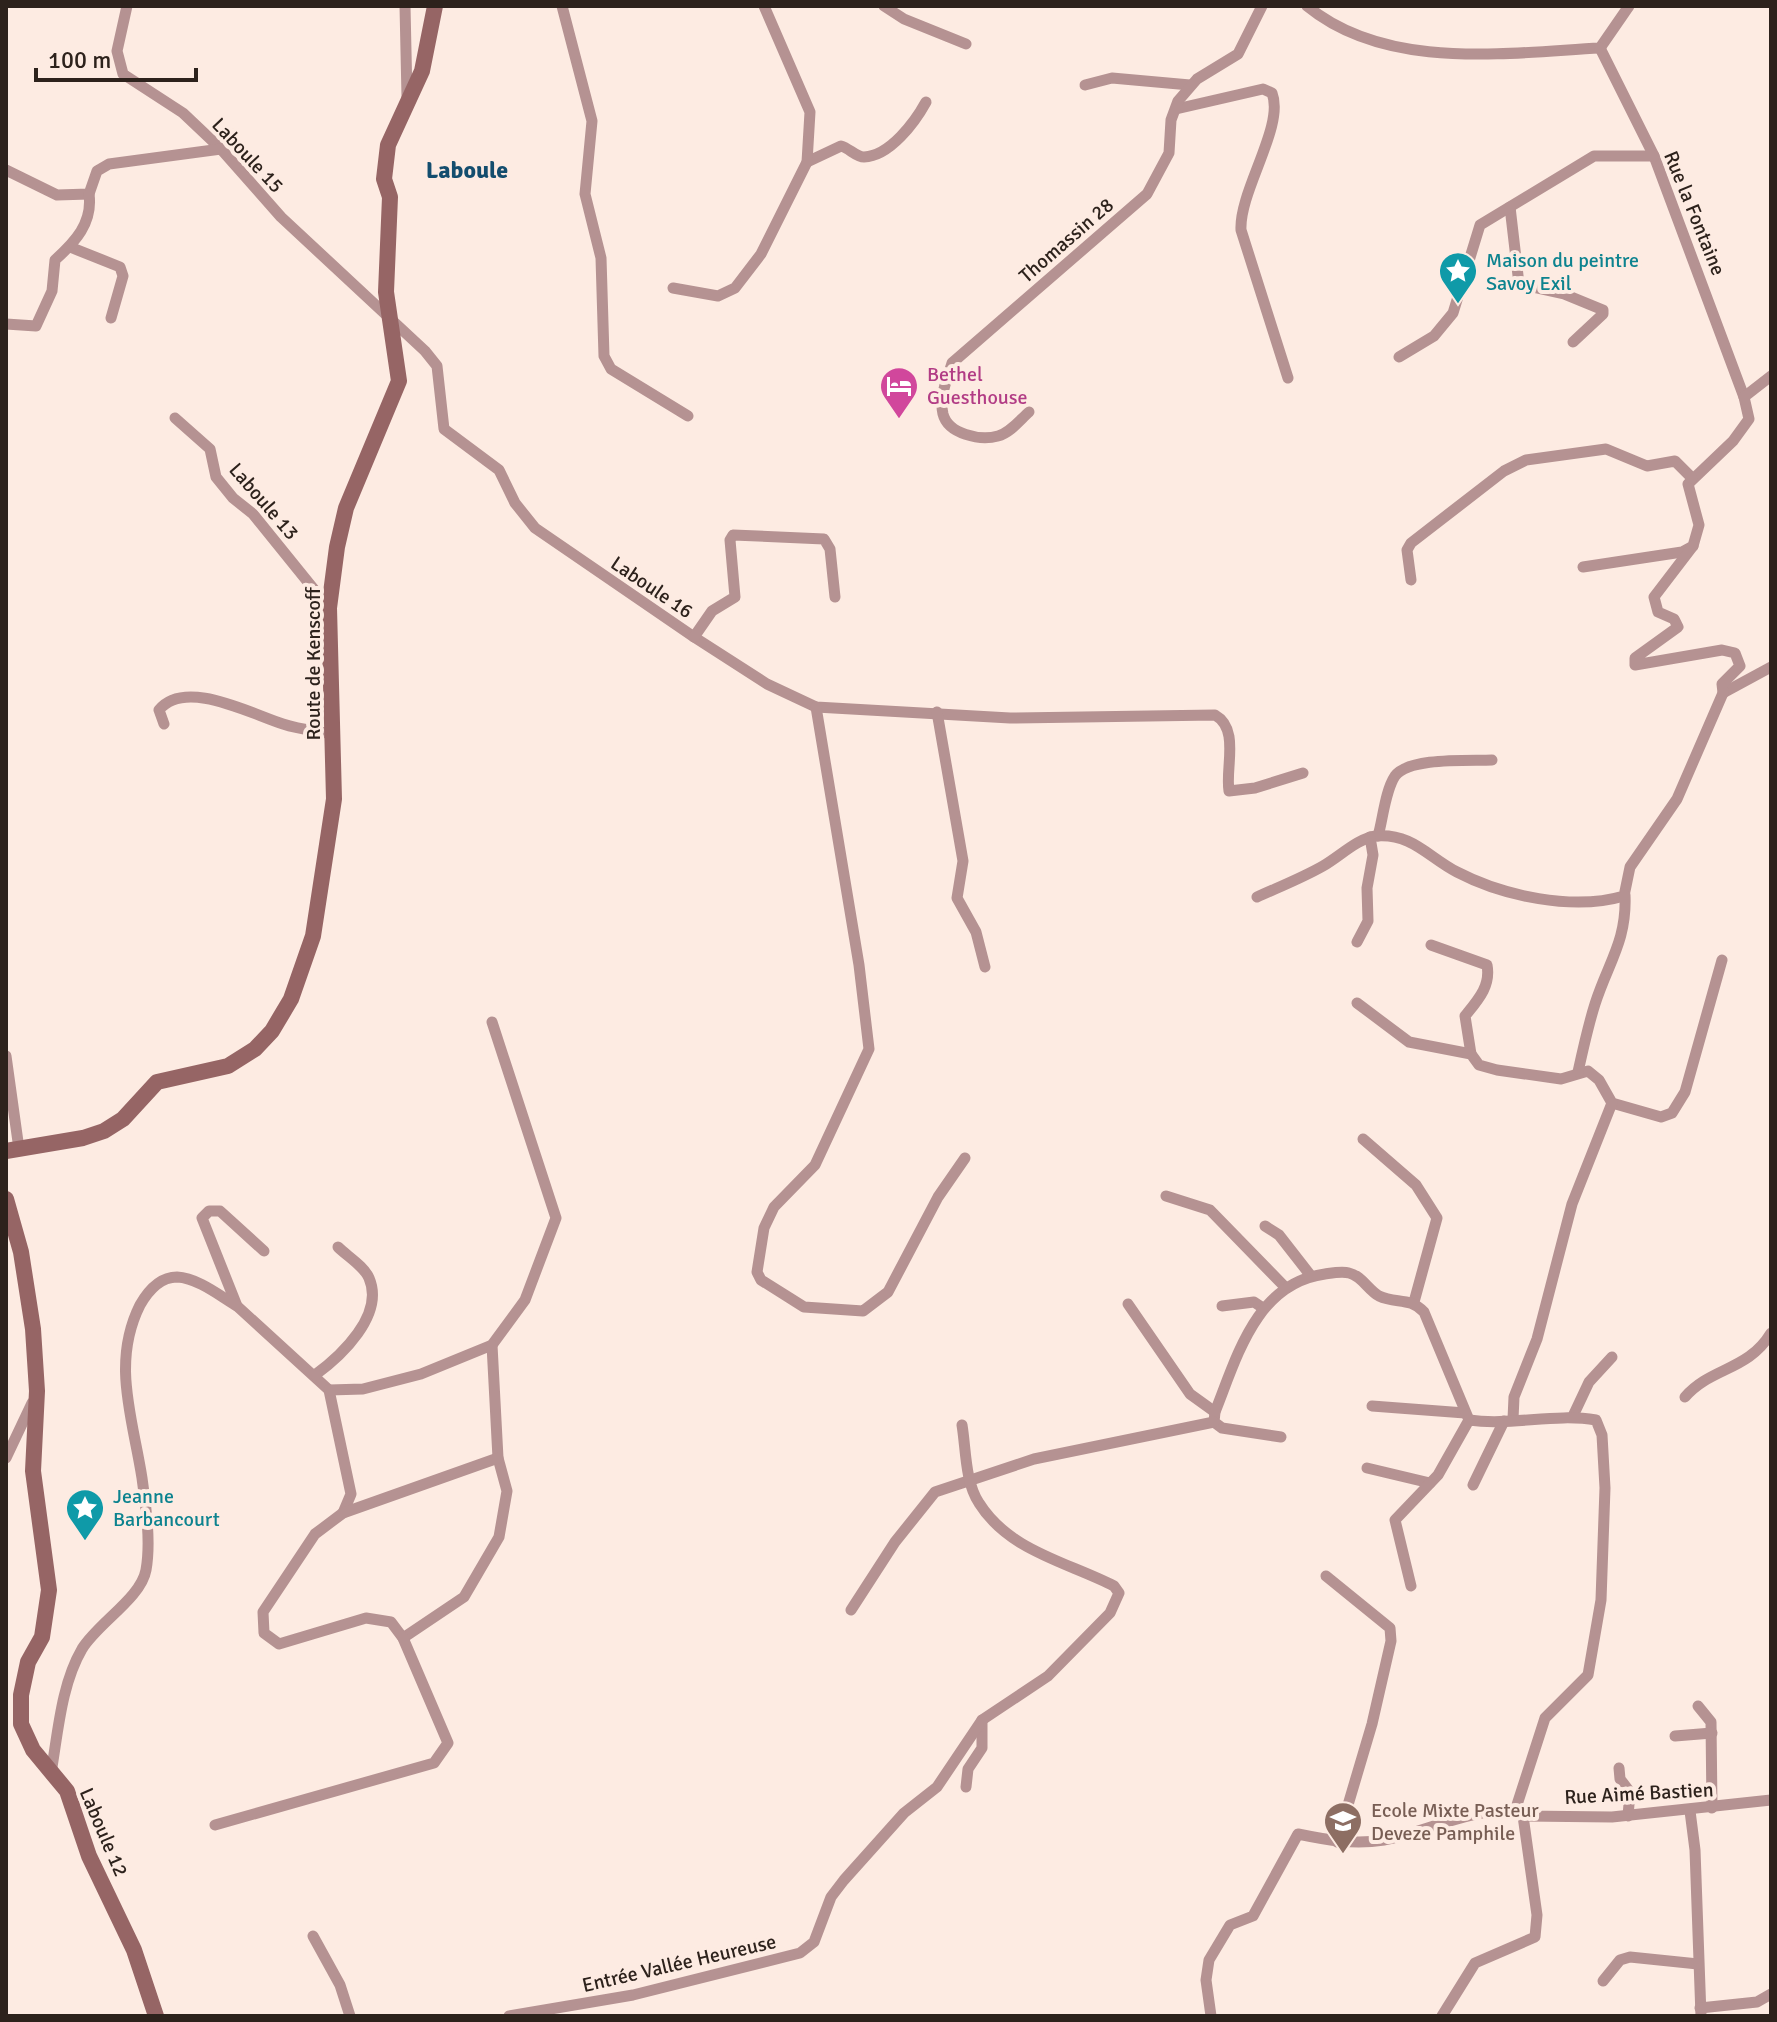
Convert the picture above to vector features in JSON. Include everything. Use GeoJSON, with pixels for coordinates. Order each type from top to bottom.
{"type":"FeatureCollection","features":[{"type":"Feature","properties":{"kind":"main road","name":"Route de Kenscoff"},"geometry":{"type":"LineString","coordinates":[[12,1150],[104,1131],[123,1119],[157,1082],[228,1066],[255,1049],[272,1031],[291,999],[313,936],[334,799],[329,608],[346,508],[399,381],[385,269],[390,197],[384,179],[388,145],[422,71],[435,6]]}},
{"type":"Feature","properties":{"kind":"main road","name":"Laboule 12"},"geometry":{"type":"LineString","coordinates":[[6,1199],[24,1267],[33,1329],[37,1391],[33,1471],[49,1590],[42,1637],[28,1662],[19,1707],[24,1736],[67,1791],[89,1856],[134,1950],[156,2016]]}},
{"type":"Feature","properties":{"kind":"street","name":"Laboule 15"},"geometry":{"type":"LineString","coordinates":[[127,6],[117,51],[123,74],[183,113],[221,149],[281,217],[339,268],[389,320]]}},
{"type":"Feature","properties":{"kind":"street"},"geometry":{"type":"LineString","coordinates":[[405,6],[407,102]]}},
{"type":"Feature","properties":{"kind":"street"},"geometry":{"type":"LineString","coordinates":[[562,6],[592,121],[585,194],[601,258],[604,356],[611,369],[688,416]]}},
{"type":"Feature","properties":{"kind":"street"},"geometry":{"type":"LineString","coordinates":[[673,288],[718,296],[735,288],[761,254],[807,162],[810,112],[764,6]]}},
{"type":"Feature","properties":{"kind":"street"},"geometry":{"type":"LineString","coordinates":[[884,6],[904,19],[966,44]]}},
{"type":"Feature","properties":{"kind":"street","name":"Thomassin 28"},"geometry":{"type":"LineString","coordinates":[[1029,412],[997,436],[971,437],[953,429],[943,416],[942,393],[952,363],[1147,194],[1169,153],[1176,109],[1190,85],[1238,54],[1262,6]]}},
{"type":"Feature","properties":{"kind":"street"},"geometry":{"type":"LineString","coordinates":[[1307,6],[1337,27],[1368,39],[1435,52],[1600,48],[1629,6]]}},
{"type":"Feature","properties":{"kind":"street","name":"Rue la Fontaine"},"geometry":{"type":"LineString","coordinates":[[1600,48],[1654,156],[1744,397]]}},
{"type":"Feature","properties":{"kind":"street"},"geometry":{"type":"LineString","coordinates":[[1085,85],[1112,78],[1190,85]]}},
{"type":"Feature","properties":{"kind":"street"},"geometry":{"type":"LineString","coordinates":[[1176,109],[1263,89],[1272,93],[1275,100],[1261,158],[1240,212],[1240,221],[1288,378]]}},
{"type":"Feature","properties":{"kind":"street"},"geometry":{"type":"LineString","coordinates":[[807,162],[841,146],[860,157],[871,155],[904,135],[913,126],[926,102]]}},
{"type":"Feature","properties":{"kind":"street"},"geometry":{"type":"LineString","coordinates":[[6,324],[36,326],[52,291],[55,260],[70,247],[89,218],[89,194],[97,171],[109,164],[221,149]]}},
{"type":"Feature","properties":{"kind":"street"},"geometry":{"type":"LineString","coordinates":[[1399,357],[1434,336],[1453,313],[1476,230],[1594,156],[1654,156]]}},
{"type":"Feature","properties":{"kind":"street"},"geometry":{"type":"LineString","coordinates":[[6,170],[57,195],[89,194]]}},
{"type":"Feature","properties":{"kind":"street"},"geometry":{"type":"LineString","coordinates":[[1510,207],[1519,284],[1564,294],[1603,310],[1603,314],[1573,342]]}},
{"type":"Feature","properties":{"kind":"street"},"geometry":{"type":"LineString","coordinates":[[70,247],[120,267],[123,276],[111,318]]}},
{"type":"Feature","properties":{"kind":"street","name":"Laboule 16"},"geometry":{"type":"LineString","coordinates":[[389,320],[437,366],[444,429],[499,470],[515,503],[535,528],[767,684],[816,707],[1010,718],[1215,715],[1226,724],[1229,740],[1229,791],[1255,788],[1303,773]]}},
{"type":"Feature","properties":{"kind":"street"},"geometry":{"type":"LineString","coordinates":[[1578,1072],[1595,1003],[1620,945],[1626,918],[1625,895],[1630,867],[1677,799],[1723,693],[1722,684],[1740,666],[1735,653],[1709,650],[1642,667],[1634,663],[1635,658],[1678,627],[1674,619],[1658,612],[1654,597],[1693,546],[1699,525],[1689,494],[1692,478],[1743,430],[1749,419],[1744,397],[1771,376]]}},
{"type":"Feature","properties":{"kind":"street","name":"Laboule 13"},"geometry":{"type":"LineString","coordinates":[[175,418],[210,449],[216,477],[233,498],[253,514],[329,608]]}},
{"type":"Feature","properties":{"kind":"street"},"geometry":{"type":"LineString","coordinates":[[1411,580],[1407,550],[1411,543],[1504,471],[1526,460],[1606,449],[1647,466],[1675,461],[1692,478]]}},
{"type":"Feature","properties":{"kind":"street"},"geometry":{"type":"LineString","coordinates":[[694,637],[712,611],[735,597],[730,540],[733,535],[824,539],[830,549],[835,597]]}},
{"type":"Feature","properties":{"kind":"street"},"geometry":{"type":"LineString","coordinates":[[1583,567],[1682,552],[1693,546]]}},
{"type":"Feature","properties":{"kind":"street"},"geometry":{"type":"LineString","coordinates":[[1723,693],[1771,667]]}},
{"type":"Feature","properties":{"kind":"street"},"geometry":{"type":"LineString","coordinates":[[164,724],[159,710],[164,703],[189,696],[250,711],[285,725],[332,734]]}},
{"type":"Feature","properties":{"kind":"street"},"geometry":{"type":"LineString","coordinates":[[816,707],[859,965],[869,1049],[815,1165],[774,1207],[769,1217],[756,1263],[761,1280],[804,1307],[863,1311],[888,1292],[938,1197],[965,1158]]}},
{"type":"Feature","properties":{"kind":"street"},"geometry":{"type":"LineString","coordinates":[[937,712],[963,861],[957,898],[976,932],[985,967]]}},
{"type":"Feature","properties":{"kind":"street"},"geometry":{"type":"LineString","coordinates":[[1357,942],[1368,921],[1367,888],[1374,837],[1392,783],[1402,770],[1417,764],[1492,760]]}},
{"type":"Feature","properties":{"kind":"street"},"geometry":{"type":"LineString","coordinates":[[1257,897],[1322,867],[1374,837],[1405,838],[1457,872],[1530,897],[1552,902],[1625,895]]}},
{"type":"Feature","properties":{"kind":"street"},"geometry":{"type":"LineString","coordinates":[[1431,945],[1487,965],[1489,977],[1483,994],[1465,1016],[1471,1054],[1479,1065],[1561,1079],[1588,1071],[1599,1080],[1612,1103],[1661,1117],[1672,1113],[1685,1092],[1722,960]]}},
{"type":"Feature","properties":{"kind":"street"},"geometry":{"type":"LineString","coordinates":[[1357,1003],[1409,1042],[1471,1054]]}},
{"type":"Feature","properties":{"kind":"street"},"geometry":{"type":"LineString","coordinates":[[329,1390],[363,1389],[421,1374],[492,1345],[525,1300],[556,1218],[492,1022]]}},
{"type":"Feature","properties":{"kind":"street"},"geometry":{"type":"LineString","coordinates":[[6,1056],[12,1150]]}},
{"type":"Feature","properties":{"kind":"street"},"geometry":{"type":"LineString","coordinates":[[1473,1485],[1509,1420],[1514,1397],[1537,1339],[1572,1204],[1612,1103]]}},
{"type":"Feature","properties":{"kind":"street"},"geometry":{"type":"LineString","coordinates":[[1363,1139],[1416,1185],[1437,1218],[1414,1302]]}},
{"type":"Feature","properties":{"kind":"street"},"geometry":{"type":"LineString","coordinates":[[1166,1196],[1210,1210],[1285,1287]]}},
{"type":"Feature","properties":{"kind":"street"},"geometry":{"type":"LineString","coordinates":[[237,1306],[202,1218],[209,1211],[220,1211],[264,1251]]}},
{"type":"Feature","properties":{"kind":"street"},"geometry":{"type":"LineString","coordinates":[[1265,1226],[1279,1235],[1311,1276]]}},
{"type":"Feature","properties":{"kind":"street"},"geometry":{"type":"LineString","coordinates":[[315,1375],[335,1360],[361,1329],[369,1309],[372,1290],[369,1275],[338,1247]]}},
{"type":"Feature","properties":{"kind":"street"},"geometry":{"type":"LineString","coordinates":[[1215,1417],[1233,1365],[1263,1308],[1285,1287],[1311,1276],[1350,1273],[1378,1295],[1414,1302],[1431,1325],[1467,1417]]}},
{"type":"Feature","properties":{"kind":"street"},"geometry":{"type":"LineString","coordinates":[[51,1773],[63,1701],[81,1650],[138,1590],[147,1568],[142,1478],[125,1389],[127,1348],[136,1314],[156,1284],[173,1277],[196,1283],[237,1306],[329,1390],[351,1494],[343,1513]]}},
{"type":"Feature","properties":{"kind":"street"},"geometry":{"type":"LineString","coordinates":[[1222,1306],[1254,1302],[1263,1308]]}},
{"type":"Feature","properties":{"kind":"street"},"geometry":{"type":"LineString","coordinates":[[1128,1304],[1190,1394],[1215,1417],[1222,1428],[1281,1437]]}},
{"type":"Feature","properties":{"kind":"street"},"geometry":{"type":"LineString","coordinates":[[1685,1397],[1700,1379],[1734,1368],[1757,1352],[1771,1333]]}},
{"type":"Feature","properties":{"kind":"street"},"geometry":{"type":"LineString","coordinates":[[403,1638],[464,1597],[499,1537],[507,1491],[498,1458],[492,1345]]}},
{"type":"Feature","properties":{"kind":"street"},"geometry":{"type":"LineString","coordinates":[[1573,1416],[1589,1382],[1612,1357]]}},
{"type":"Feature","properties":{"kind":"street"},"geometry":{"type":"LineString","coordinates":[[6,1458],[37,1391]]}},
{"type":"Feature","properties":{"kind":"street"},"geometry":{"type":"LineString","coordinates":[[1372,1406],[1509,1420],[1573,1416],[1596,1420],[1602,1435],[1605,1488],[1601,1600],[1588,1675],[1545,1718],[1519,1813],[1537,1915],[1535,1937],[1475,1963],[1442,2016]]}},
{"type":"Feature","properties":{"kind":"street"},"geometry":{"type":"LineString","coordinates":[[851,1610],[935,1492],[1034,1459],[1215,1417]]}},
{"type":"Feature","properties":{"kind":"street"},"geometry":{"type":"LineString","coordinates":[[1411,1586],[1395,1520],[1430,1483],[1467,1417]]}},
{"type":"Feature","properties":{"kind":"street"},"geometry":{"type":"LineString","coordinates":[[962,1425],[971,1482]]}},
{"type":"Feature","properties":{"kind":"street"},"geometry":{"type":"LineString","coordinates":[[215,1825],[434,1763],[448,1743],[403,1638],[391,1622],[366,1618],[279,1644],[264,1633],[263,1612],[315,1534],[343,1513],[498,1458]]}},
{"type":"Feature","properties":{"kind":"street"},"geometry":{"type":"LineString","coordinates":[[1367,1468],[1430,1483]]}},
{"type":"Feature","properties":{"kind":"street","name":"Entrée Vallée Heureuse"},"geometry":{"type":"LineString","coordinates":[[509,2016],[633,1995],[800,1953],[814,1942],[831,1897],[844,1880],[904,1813],[937,1787],[982,1720],[1048,1676],[1110,1613],[1119,1593],[1100,1579],[1045,1558],[1011,1535],[978,1502],[971,1482]]}},
{"type":"Feature","properties":{"kind":"street"},"geometry":{"type":"LineString","coordinates":[[1326,1576],[1390,1628],[1391,1641],[1372,1724],[1337,1842]]}},
{"type":"Feature","properties":{"kind":"street"},"geometry":{"type":"LineString","coordinates":[[1698,1706],[1711,1722],[1712,1808]]}},
{"type":"Feature","properties":{"kind":"street"},"geometry":{"type":"LineString","coordinates":[[966,1787],[968,1769],[982,1748],[982,1720]]}},
{"type":"Feature","properties":{"kind":"street"},"geometry":{"type":"LineString","coordinates":[[1675,1736],[1712,1733]]}},
{"type":"Feature","properties":{"kind":"street"},"geometry":{"type":"LineString","coordinates":[[1619,1768],[1620,1779],[1630,1792],[1628,1816]]}},
{"type":"Feature","properties":{"kind":"street","name":"Rue Aimé Bastien"},"geometry":{"type":"LineString","coordinates":[[1211,2016],[1206,1980],[1209,1960],[1219,1939],[1230,1925],[1253,1916],[1298,1834],[1337,1842],[1385,1840],[1476,1814],[1628,1816],[1771,1800]]}},
{"type":"Feature","properties":{"kind":"street"},"geometry":{"type":"LineString","coordinates":[[1690,1811],[1695,1850],[1701,2012],[1757,2002],[1771,1994]]}},
{"type":"Feature","properties":{"kind":"street"},"geometry":{"type":"LineString","coordinates":[[313,1936],[340,1985],[350,2016]]}},
{"type":"Feature","properties":{"kind":"street"},"geometry":{"type":"LineString","coordinates":[[1603,1981],[1620,1960],[1630,1957],[1698,1964]]}},
{"type":"Feature","properties":{"kind":"place","name":"Maison du peintre Savoy Exil"},"geometry":{"type":"Point","coordinates":[1458,305]}},
{"type":"Feature","properties":{"kind":"place","name":"Bethel Guesthouse"},"geometry":{"type":"Point","coordinates":[899,420]}},
{"type":"Feature","properties":{"kind":"place","name":"Jeanne Barbancourt"},"geometry":{"type":"Point","coordinates":[85,1542]}},
{"type":"Feature","properties":{"kind":"place","name":"Ecole Mixte Pasteur Deveze Pamphile"},"geometry":{"type":"Point","coordinates":[1343,1855]}},
{"type":"Feature","properties":{"kind":"district","name":"Laboule"},"geometry":{"type":"Point","coordinates":[467,170]}}]}
